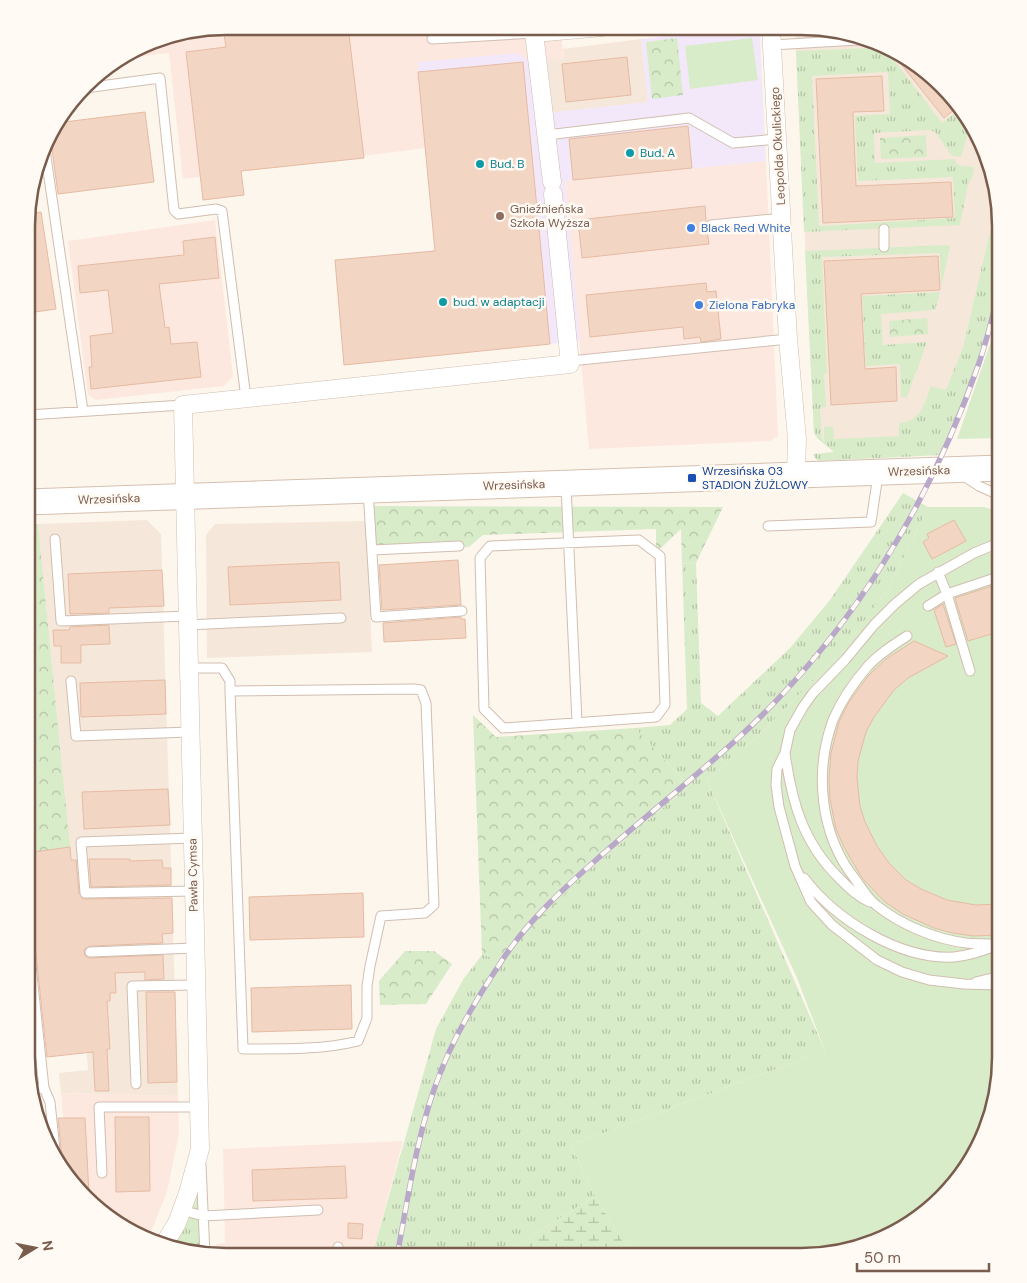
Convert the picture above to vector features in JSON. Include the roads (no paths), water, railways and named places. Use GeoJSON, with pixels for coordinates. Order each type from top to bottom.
{"type":"FeatureCollection","features":[{"type":"Feature","properties":{"kind":"street"},"geometry":{"type":"LineString","coordinates":[[184,405],[570,364],[547,135],[534,35]]}},
{"type":"Feature","properties":{"kind":"street","name":"Leopolda Okulickiego"},"geometry":{"type":"LineString","coordinates":[[772,37],[788,339],[797,439],[796,474]]}},
{"type":"Feature","properties":{"kind":"street","name":"Pawła Cymsa"},"geometry":{"type":"LineString","coordinates":[[184,405],[184,496],[200,1149]]}},
{"type":"Feature","properties":{"kind":"street","name":"Wrzesińska"},"geometry":{"type":"LineString","coordinates":[[35,502],[992,468]]}},
{"type":"Feature","properties":{"kind":"street"},"geometry":{"type":"LineString","coordinates":[[168,1239],[177,1224],[188,1194],[200,1149]]}},
{"type":"Feature","properties":{"kind":"lane"},"geometry":{"type":"LineString","coordinates":[[432,39],[500,35]]}},
{"type":"Feature","properties":{"kind":"lane"},"geometry":{"type":"LineString","coordinates":[[772,37],[839,39]]}},
{"type":"Feature","properties":{"kind":"lane"},"geometry":{"type":"LineString","coordinates":[[95,87],[160,78],[174,210],[178,214],[216,209],[222,211],[246,398]]}},
{"type":"Feature","properties":{"kind":"lane"},"geometry":{"type":"LineString","coordinates":[[547,135],[689,118],[733,143],[777,139]]}},
{"type":"Feature","properties":{"kind":"lane"},"geometry":{"type":"LineString","coordinates":[[47,161],[83,411]]}},
{"type":"Feature","properties":{"kind":"lane"},"geometry":{"type":"LineString","coordinates":[[711,225],[782,218]]}},
{"type":"Feature","properties":{"kind":"lane"},"geometry":{"type":"LineString","coordinates":[[884,229],[884,248]]}},
{"type":"Feature","properties":{"kind":"lane"},"geometry":{"type":"LineString","coordinates":[[570,361],[788,339]]}},
{"type":"Feature","properties":{"kind":"lane"},"geometry":{"type":"LineString","coordinates":[[35,414],[184,405]]}},
{"type":"Feature","properties":{"kind":"lane"},"geometry":{"type":"LineString","coordinates":[[953,469],[992,492]]}},
{"type":"Feature","properties":{"kind":"lane"},"geometry":{"type":"LineString","coordinates":[[768,526],[871,522],[878,472]]}},
{"type":"Feature","properties":{"kind":"lane"},"geometry":{"type":"LineString","coordinates":[[566,483],[577,722]]}},
{"type":"Feature","properties":{"kind":"lane"},"geometry":{"type":"LineString","coordinates":[[368,490],[376,617],[462,611]]}},
{"type":"Feature","properties":{"kind":"lane"},"geometry":{"type":"LineString","coordinates":[[54,539],[60,621],[341,618]]}},
{"type":"Feature","properties":{"kind":"lane"},"geometry":{"type":"LineString","coordinates":[[639,540],[660,556],[665,706],[656,717],[577,722],[503,728],[484,709],[480,558],[490,546],[639,540]]}},
{"type":"Feature","properties":{"kind":"lane"},"geometry":{"type":"LineString","coordinates":[[372,550],[459,546]]}},
{"type":"Feature","properties":{"kind":"lane"},"geometry":{"type":"LineString","coordinates":[[992,546],[974,553],[919,584],[874,625],[845,660],[813,693],[803,707],[790,730],[785,753],[777,769],[776,785],[779,807],[795,866],[811,902],[832,925],[877,960],[902,972],[929,980],[992,985]]}},
{"type":"Feature","properties":{"kind":"lane"},"geometry":{"type":"LineString","coordinates":[[938,572],[947,594],[970,671]]}},
{"type":"Feature","properties":{"kind":"lane"},"geometry":{"type":"LineString","coordinates":[[928,606],[947,594],[992,579]]}},
{"type":"Feature","properties":{"kind":"lane"},"geometry":{"type":"LineString","coordinates":[[875,904],[848,870],[830,836],[825,813],[823,769],[833,721],[840,705],[869,665],[906,636]]}},
{"type":"Feature","properties":{"kind":"lane"},"geometry":{"type":"LineString","coordinates":[[188,668],[222,668],[230,681],[230,692],[243,1049],[322,1046],[358,1041],[367,1018],[367,986],[381,916],[425,913],[434,905],[426,703],[421,690],[414,689],[230,692]]}},
{"type":"Feature","properties":{"kind":"lane"},"geometry":{"type":"LineString","coordinates":[[71,681],[76,736],[190,732]]}},
{"type":"Feature","properties":{"kind":"lane"},"geometry":{"type":"LineString","coordinates":[[785,753],[788,778],[801,824],[810,843],[820,858],[849,888],[863,899],[875,904],[902,922],[934,936],[966,943],[992,944]]}},
{"type":"Feature","properties":{"kind":"lane"},"geometry":{"type":"LineString","coordinates":[[192,838],[81,842],[85,893],[194,891]]}},
{"type":"Feature","properties":{"kind":"lane"},"geometry":{"type":"LineString","coordinates":[[795,866],[813,890],[834,909],[870,934],[910,952],[953,957],[975,953],[992,947]]}},
{"type":"Feature","properties":{"kind":"lane"},"geometry":{"type":"LineString","coordinates":[[90,952],[195,948]]}},
{"type":"Feature","properties":{"kind":"lane"},"geometry":{"type":"LineString","coordinates":[[964,984],[992,978]]}},
{"type":"Feature","properties":{"kind":"lane"},"geometry":{"type":"LineString","coordinates":[[136,1084],[132,986],[196,985]]}},
{"type":"Feature","properties":{"kind":"lane"},"geometry":{"type":"LineString","coordinates":[[35,1008],[44,1088],[50,1102],[54,1138]]}},
{"type":"Feature","properties":{"kind":"lane"},"geometry":{"type":"LineString","coordinates":[[38,1089],[44,1088]]}},
{"type":"Feature","properties":{"kind":"lane"},"geometry":{"type":"LineString","coordinates":[[102,1173],[99,1107],[199,1107]]}},
{"type":"Feature","properties":{"kind":"lane","name":"Pawła Cymsa"},"geometry":{"type":"LineString","coordinates":[[200,1149],[205,1247]]}},
{"type":"Feature","properties":{"kind":"lane"},"geometry":{"type":"LineString","coordinates":[[182,1210],[203,1216],[318,1210]]}},
{"type":"Feature","properties":{"kind":"railway"},"geometry":{"type":"LineString","coordinates":[[398,1248],[423,1126],[442,1067],[466,1019],[503,959],[546,906],[613,845],[735,741],[776,701],[814,659],[849,614],[881,567],[910,519],[936,468],[959,416],[979,363],[992,318]]}},
{"type":"Feature","properties":{"kind":"place","name":"Bud. A"},"geometry":{"type":"Point","coordinates":[630,153]}},
{"type":"Feature","properties":{"kind":"place","name":"Bud. B"},"geometry":{"type":"Point","coordinates":[480,164]}},
{"type":"Feature","properties":{"kind":"place","name":"Gnieźnieńska Szkoła Wyższa"},"geometry":{"type":"Point","coordinates":[500,216]}},
{"type":"Feature","properties":{"kind":"place","name":"Black Red White"},"geometry":{"type":"Point","coordinates":[691,228]}},
{"type":"Feature","properties":{"kind":"place","name":"bud. w adaptacji"},"geometry":{"type":"Point","coordinates":[443,302]}},
{"type":"Feature","properties":{"kind":"place","name":"Zielona Fabryka"},"geometry":{"type":"Point","coordinates":[699,305]}},
{"type":"Feature","properties":{"kind":"place","name":"Wrzesińska 03 STADION ŻUŻLOWY"},"geometry":{"type":"Point","coordinates":[692,478]}}]}
